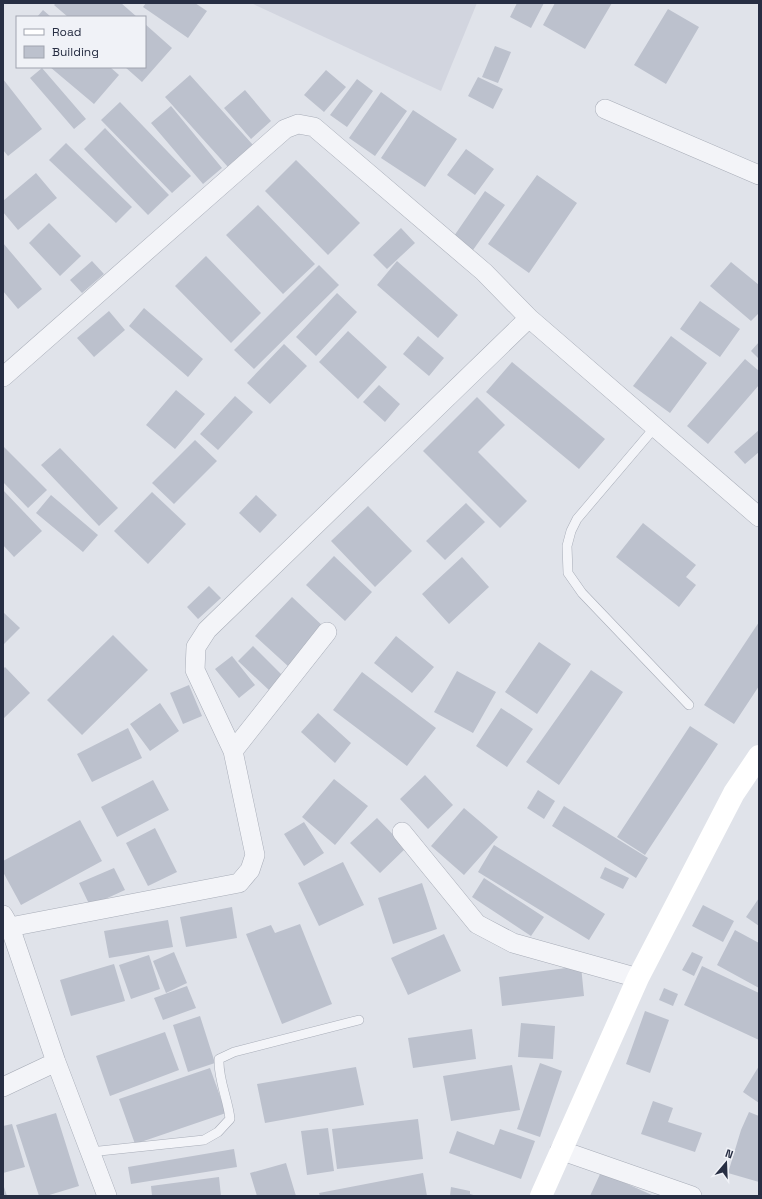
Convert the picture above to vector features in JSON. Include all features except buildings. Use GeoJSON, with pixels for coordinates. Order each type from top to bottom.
{"type":"FeatureCollection","features":[{"type":"Feature","properties":{"kind":"street"},"geometry":{"type":"LineString","coordinates":[[605,109],[759,175]]}},
{"type":"Feature","properties":{"kind":"street"},"geometry":{"type":"LineString","coordinates":[[3,376],[285,129],[298,124],[314,127],[484,272],[529,318],[656,426],[759,517]]}},
{"type":"Feature","properties":{"kind":"street"},"geometry":{"type":"LineString","coordinates":[[107,1196],[56,1062],[6,921],[239,883],[250,870],[255,855],[233,751],[195,670],[196,647],[207,630],[529,318]]}},
{"type":"Feature","properties":{"kind":"street"},"geometry":{"type":"LineString","coordinates":[[233,751],[327,632]]}},
{"type":"Feature","properties":{"kind":"street"},"geometry":{"type":"LineString","coordinates":[[540,1196],[638,978],[734,793],[759,756]]}},
{"type":"Feature","properties":{"kind":"street"},"geometry":{"type":"LineString","coordinates":[[402,832],[477,924],[513,943],[638,978]]}},
{"type":"Feature","properties":{"kind":"street"},"geometry":{"type":"LineString","coordinates":[[3,1087],[56,1062]]}},
{"type":"Feature","properties":{"kind":"street"},"geometry":{"type":"LineString","coordinates":[[560,1150],[692,1196]]}},
{"type":"Feature","properties":{"kind":"lane"},"geometry":{"type":"LineString","coordinates":[[656,426],[577,519],[567,546],[568,573],[582,593],[689,705]]}},
{"type":"Feature","properties":{"kind":"lane"},"geometry":{"type":"LineString","coordinates":[[90,1152],[204,1140],[218,1132],[230,1119],[229,1106],[219,1071],[219,1059],[234,1052],[359,1020]]}},
{"type":"Feature","properties":{"kind":"shaded area"},"geometry":{"type":"Polygon","coordinates":[[[251,3],[477,3],[441,91],[251,3]]]}}]}
